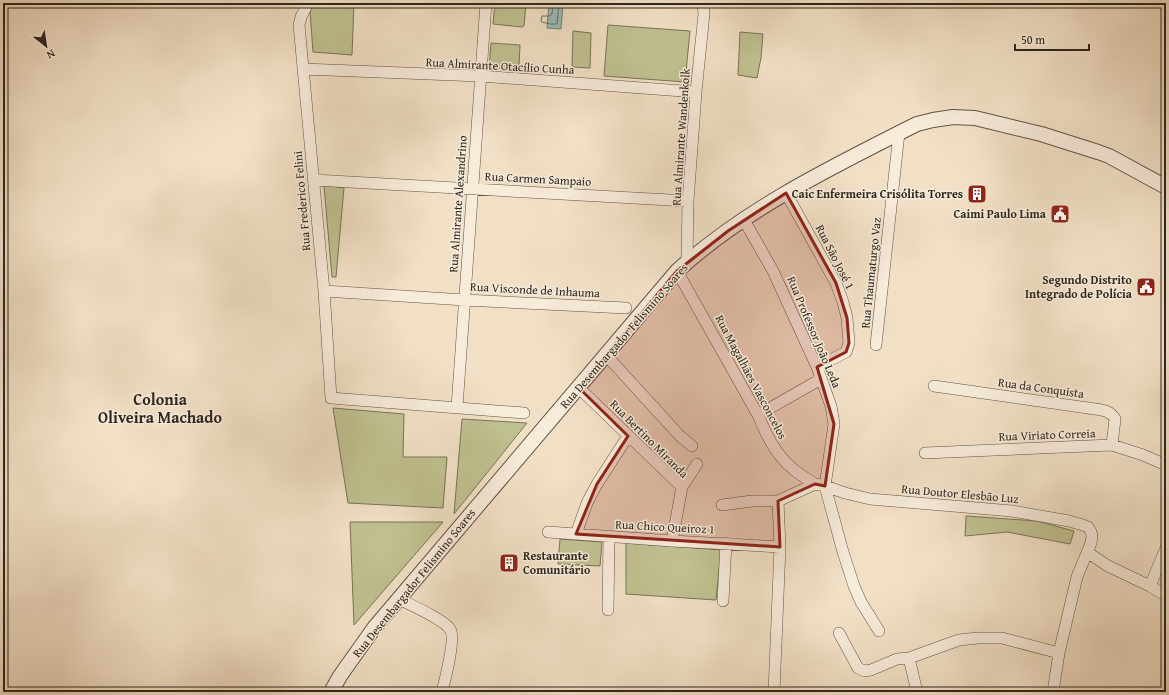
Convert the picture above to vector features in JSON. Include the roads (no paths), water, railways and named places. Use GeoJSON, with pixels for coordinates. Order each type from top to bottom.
{"type":"FeatureCollection","features":[{"type":"Feature","properties":{"kind":"street","name":"Rua Frederico Felini"},"geometry":{"type":"LineString","coordinates":[[308,3],[299,25],[324,291],[331,398],[457,407]]}},
{"type":"Feature","properties":{"kind":"street","name":"Rua Almirante Alexandrino"},"geometry":{"type":"LineString","coordinates":[[457,407],[486,3]]}},
{"type":"Feature","properties":{"kind":"street","name":"Rua Almirante Wandenkolk"},"geometry":{"type":"LineString","coordinates":[[682,266],[704,9]]}},
{"type":"Feature","properties":{"kind":"street","name":"Rua Almirante Otacílio Cunha"},"geometry":{"type":"LineString","coordinates":[[303,69],[480,76],[696,92]]}},
{"type":"Feature","properties":{"kind":"street","name":"Rua Desembargador Felismino Soares"},"geometry":{"type":"LineString","coordinates":[[331,692],[340,676],[369,636],[682,266],[728,231],[786,193],[917,124],[953,117],[975,118],[1041,134],[1098,152],[1109,156],[1166,187]]}},
{"type":"Feature","properties":{"kind":"street","name":"Rua Thaumaturgo Vaz"},"geometry":{"type":"LineString","coordinates":[[876,345],[899,133]]}},
{"type":"Feature","properties":{"kind":"street","name":"Rua Carmen Sampaio"},"geometry":{"type":"LineString","coordinates":[[314,180],[688,201]]}},
{"type":"Feature","properties":{"kind":"street","name":"Rua São José 1"},"geometry":{"type":"LineString","coordinates":[[786,193],[836,283],[847,318],[849,343],[846,352],[817,367]]}},
{"type":"Feature","properties":{"kind":"street","name":"Rua Professor João Leda"},"geometry":{"type":"LineString","coordinates":[[744,220],[773,271],[817,367],[831,406],[834,424],[820,485]]}},
{"type":"Feature","properties":{"kind":"street","name":"Rua Magalhães Vasconcelos"},"geometry":{"type":"LineString","coordinates":[[682,266],[758,415],[767,436],[775,449],[792,468],[820,485]]}},
{"type":"Feature","properties":{"kind":"street","name":"Rua Visconde de Inhauma"},"geometry":{"type":"LineString","coordinates":[[324,291],[626,308]]}},
{"type":"Feature","properties":{"kind":"street"},"geometry":{"type":"LineString","coordinates":[[606,355],[680,436],[692,446]]}},
{"type":"Feature","properties":{"kind":"street"},"geometry":{"type":"LineString","coordinates":[[758,415],[821,379]]}},
{"type":"Feature","properties":{"kind":"street","name":"Rua da Conquista"},"geometry":{"type":"LineString","coordinates":[[934,386],[1108,412],[1115,418],[1112,445]]}},
{"type":"Feature","properties":{"kind":"street","name":"Rua Bertino Miranda"},"geometry":{"type":"LineString","coordinates":[[579,388],[682,486],[672,541]]}},
{"type":"Feature","properties":{"kind":"street"},"geometry":{"type":"LineString","coordinates":[[457,407],[524,413]]}},
{"type":"Feature","properties":{"kind":"street"},"geometry":{"type":"LineString","coordinates":[[576,534],[587,503],[597,484],[628,436]]}},
{"type":"Feature","properties":{"kind":"street","name":"Rua Viriato Correia"},"geometry":{"type":"LineString","coordinates":[[925,453],[1112,445],[1143,455],[1166,465]]}},
{"type":"Feature","properties":{"kind":"street"},"geometry":{"type":"LineString","coordinates":[[682,486],[697,464]]}},
{"type":"Feature","properties":{"kind":"street"},"geometry":{"type":"LineString","coordinates":[[722,505],[752,501],[778,501],[820,485],[854,586],[879,631]]}},
{"type":"Feature","properties":{"kind":"street","name":"Rua Doutor Elesbão Luz"},"geometry":{"type":"LineString","coordinates":[[820,485],[870,499],[1012,511],[1054,518],[1083,525],[1088,527],[1092,536],[1087,552]]}},
{"type":"Feature","properties":{"kind":"street"},"geometry":{"type":"LineString","coordinates":[[774,692],[780,546],[778,501]]}},
{"type":"Feature","properties":{"kind":"street","name":"Rua Chico Queiroz 1"},"geometry":{"type":"LineString","coordinates":[[548,532],[672,541],[780,546]]}},
{"type":"Feature","properties":{"kind":"street"},"geometry":{"type":"LineString","coordinates":[[608,537],[608,610]]}},
{"type":"Feature","properties":{"kind":"street"},"geometry":{"type":"LineString","coordinates":[[724,601],[726,543]]}},
{"type":"Feature","properties":{"kind":"street"},"geometry":{"type":"LineString","coordinates":[[1150,586],[1166,548]]}},
{"type":"Feature","properties":{"kind":"street"},"geometry":{"type":"LineString","coordinates":[[1053,692],[1059,653],[1077,577],[1087,552],[1108,566],[1150,586],[1166,596]]}},
{"type":"Feature","properties":{"kind":"street"},"geometry":{"type":"LineString","coordinates":[[400,599],[433,616],[445,624],[452,633],[452,642],[442,692]]}},
{"type":"Feature","properties":{"kind":"street"},"geometry":{"type":"LineString","coordinates":[[839,633],[858,668],[864,671],[871,670],[897,659],[909,658],[959,640],[978,638],[1002,638],[1059,653]]}},
{"type":"Feature","properties":{"kind":"street"},"geometry":{"type":"LineString","coordinates":[[909,658],[917,692]]}},
{"type":"Feature","properties":{"kind":"water"},"geometry":{"type":"Polygon","coordinates":[[[549,3],[563,3],[561,29],[547,28],[549,3]]]}},
{"type":"Feature","properties":{"kind":"place","name":"Caic Enfermeira Crisólita Torres"},"geometry":{"type":"Point","coordinates":[977,194]}},
{"type":"Feature","properties":{"kind":"place","name":"Caimi Paulo Lima"},"geometry":{"type":"Point","coordinates":[1060,214]}},
{"type":"Feature","properties":{"kind":"place","name":"Segundo Distrito Integrado de Polícia"},"geometry":{"type":"Point","coordinates":[1146,287]}},
{"type":"Feature","properties":{"kind":"place","name":"Restaurante Comunitário"},"geometry":{"type":"Point","coordinates":[509,563]}},
{"type":"Feature","properties":{"kind":"district","name":"Colonia Oliveira Machado"},"geometry":{"type":"Point","coordinates":[160,408]}}]}
